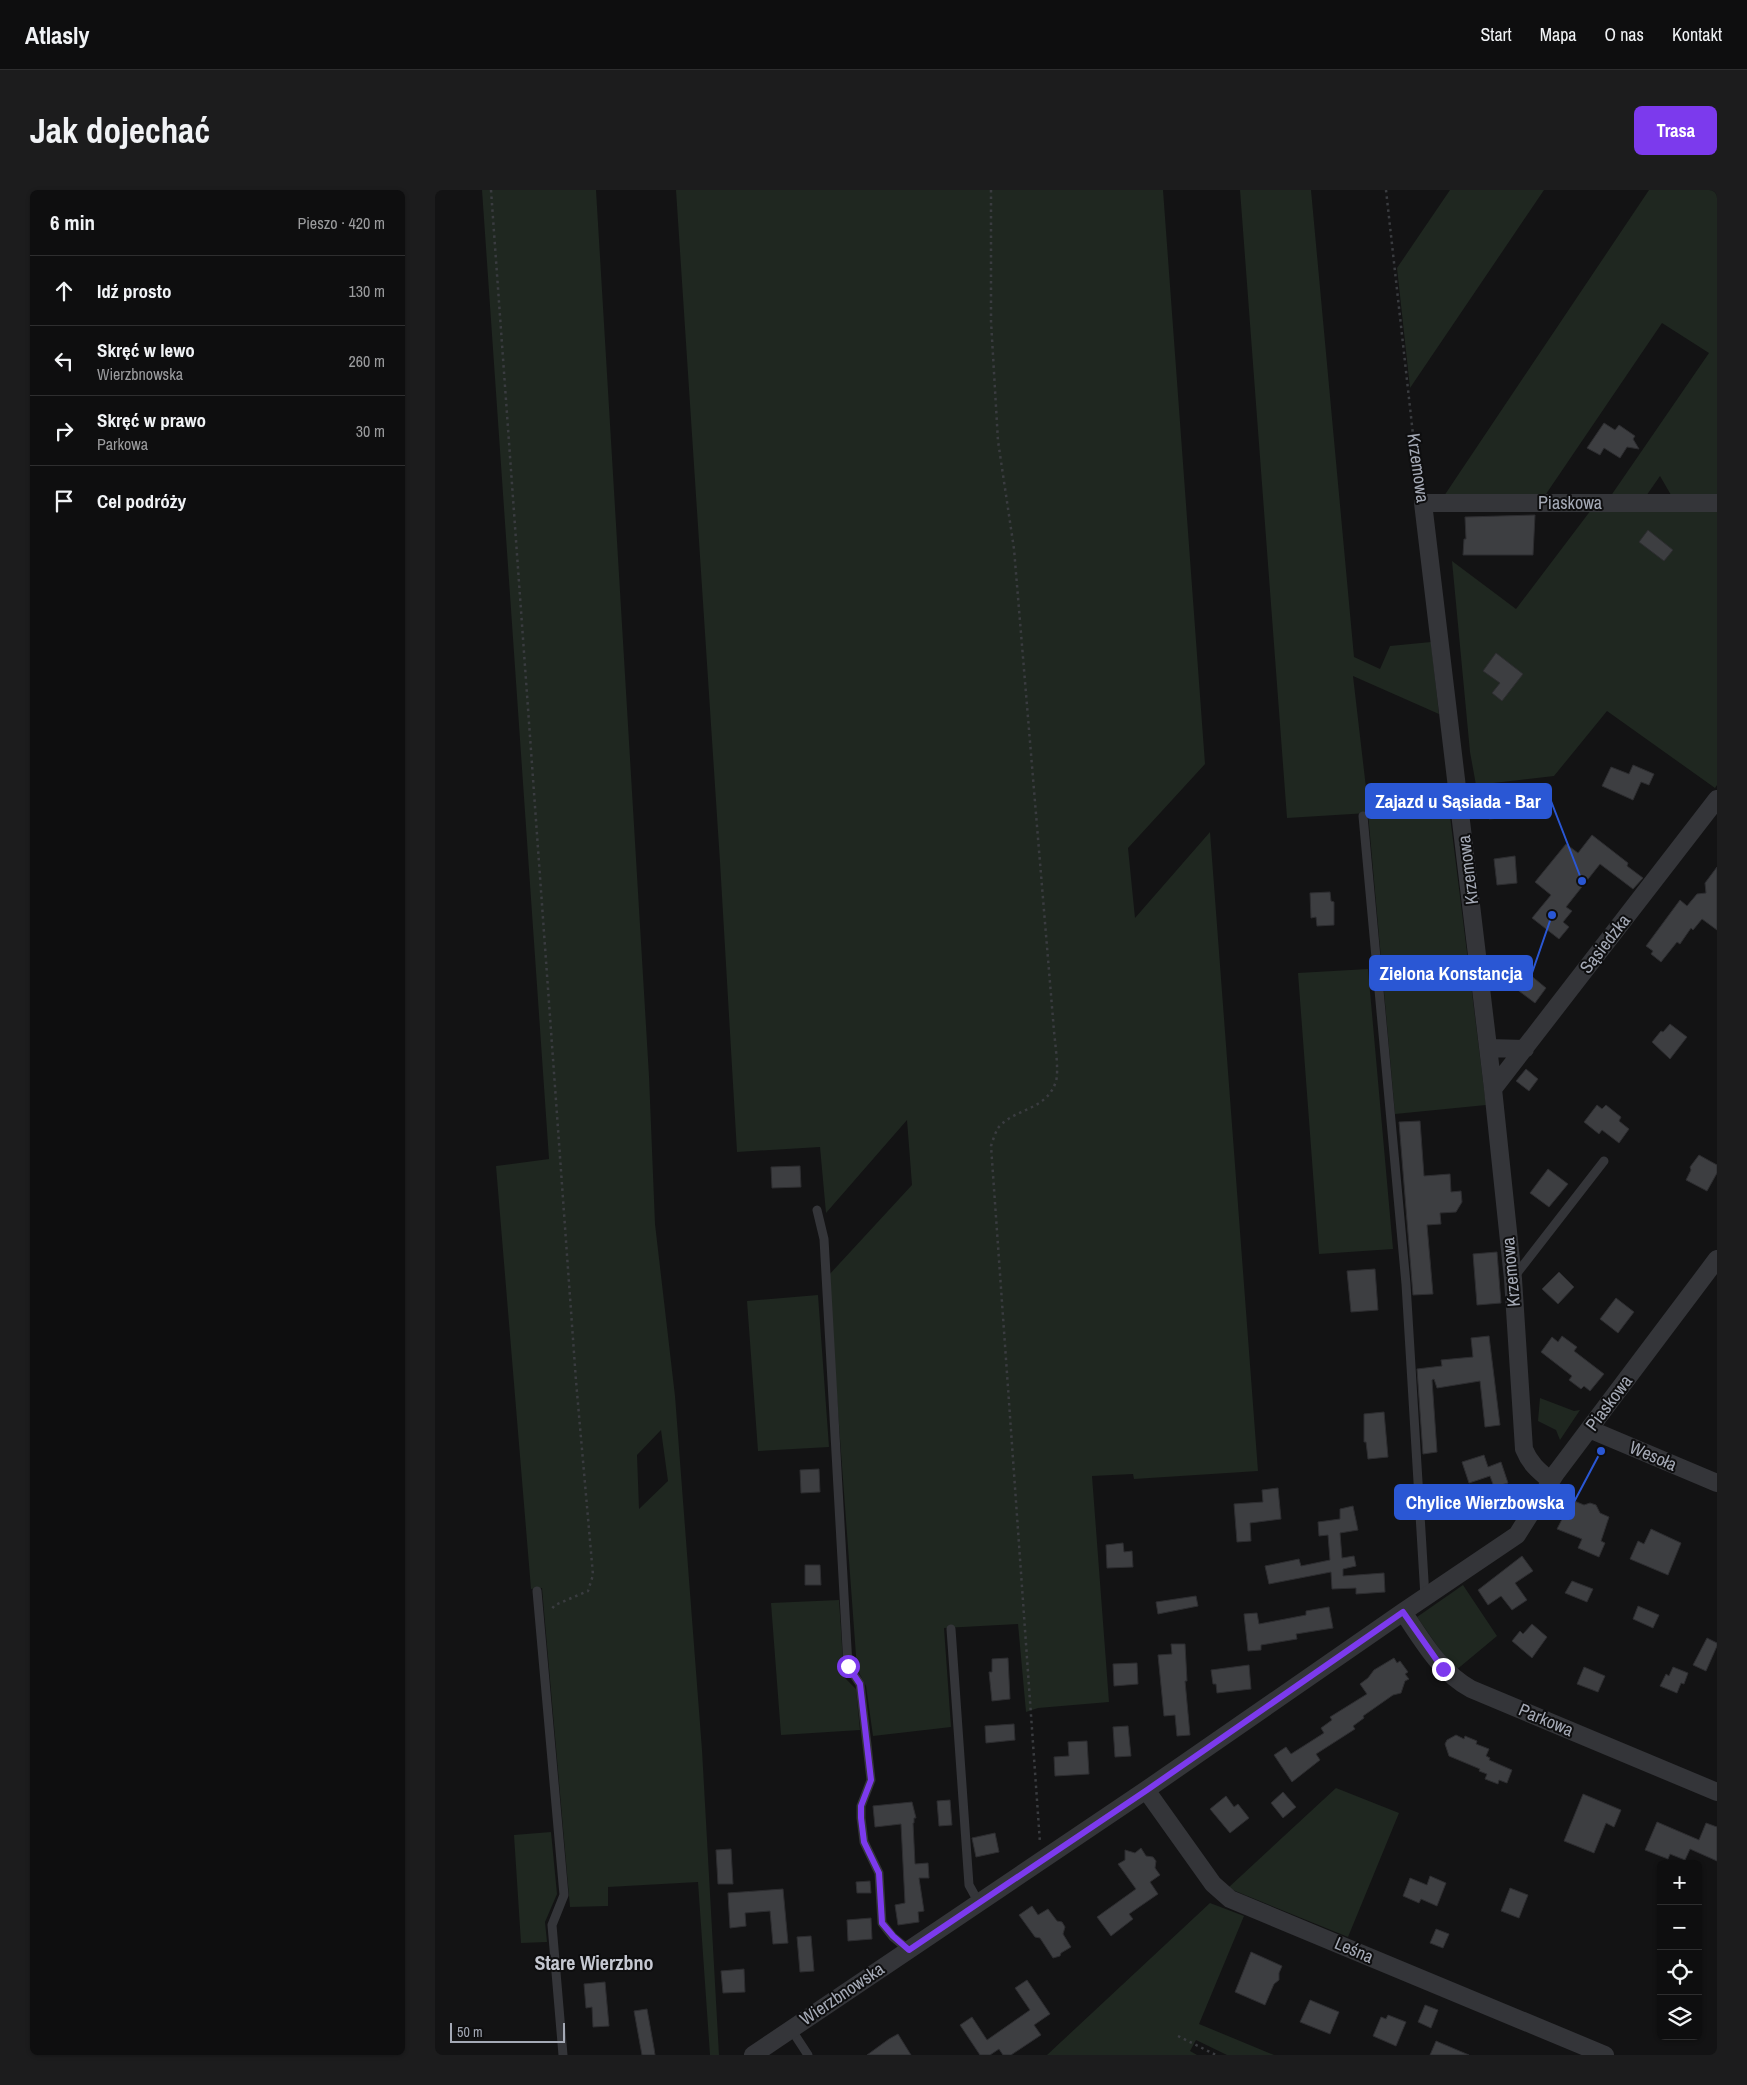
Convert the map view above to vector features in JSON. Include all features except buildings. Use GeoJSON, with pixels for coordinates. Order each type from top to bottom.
{"type":"FeatureCollection","features":[{"type":"Feature","properties":{"kind":"street","name":"Piaskowa"},"geometry":{"type":"LineString","coordinates":[[1423,503],[1717,503]]}},
{"type":"Feature","properties":{"kind":"street","name":"Krzemowa"},"geometry":{"type":"LineString","coordinates":[[1423,503],[1489,1048],[1513,1279],[1524,1449],[1528,1460],[1551,1480]]}},
{"type":"Feature","properties":{"kind":"street","name":"Sąsiedzka"},"geometry":{"type":"LineString","coordinates":[[1493,1089],[1717,799]]}},
{"type":"Feature","properties":{"kind":"street"},"geometry":{"type":"LineString","coordinates":[[1489,1048],[1525,1048]]}},
{"type":"Feature","properties":{"kind":"street","name":"Piaskowa"},"geometry":{"type":"LineString","coordinates":[[1501,1546],[1517,1535],[1551,1480],[1717,1259]]}},
{"type":"Feature","properties":{"kind":"street","name":"Wesoła"},"geometry":{"type":"LineString","coordinates":[[1589,1429],[1717,1483]]}},
{"type":"Feature","properties":{"kind":"street","name":"Wierzbnowska"},"geometry":{"type":"LineString","coordinates":[[753,2055],[1147,1790],[1501,1546]]}},
{"type":"Feature","properties":{"kind":"street","name":"Parkowa"},"geometry":{"type":"LineString","coordinates":[[1403,1612],[1443,1669],[1463,1685],[1717,1792]]}},
{"type":"Feature","properties":{"kind":"street","name":"Leśna"},"geometry":{"type":"LineString","coordinates":[[1147,1790],[1213,1884],[1230,1899],[1605,2055]]}},
{"type":"Feature","properties":{"kind":"lane"},"geometry":{"type":"LineString","coordinates":[[1363,816],[1406,1284],[1425,1597]]}},
{"type":"Feature","properties":{"kind":"lane"},"geometry":{"type":"LineString","coordinates":[[1513,1279],[1604,1160]]}},
{"type":"Feature","properties":{"kind":"lane"},"geometry":{"type":"LineString","coordinates":[[817,1210],[824,1239],[848,1666],[860,1684],[871,1780],[861,1806],[861,1818],[864,1842],[879,1873],[882,1923],[909,1950]]}},
{"type":"Feature","properties":{"kind":"lane"},"geometry":{"type":"LineString","coordinates":[[537,1591],[564,1895],[552,1924],[563,2055]]}},
{"type":"Feature","properties":{"kind":"lane"},"geometry":{"type":"LineString","coordinates":[[951,1629],[969,1885],[979,1903]]}},
{"type":"Feature","properties":{"kind":"lane"},"geometry":{"type":"LineString","coordinates":[[791,2029],[808,2055]]}},
{"type":"Feature","properties":{"kind":"path"},"geometry":{"type":"LineString","coordinates":[[491,190],[575,1381],[593,1575],[588,1591],[555,1605],[542,1619],[541,1632]]}},
{"type":"Feature","properties":{"kind":"path"},"geometry":{"type":"LineString","coordinates":[[991,190],[991,321],[998,441],[1014,549],[1054,1031],[1056,1080],[1045,1100],[1027,1112],[1008,1119],[997,1129],[991,1146],[1042,1860]]}},
{"type":"Feature","properties":{"kind":"path","name":"Krzemowa"},"geometry":{"type":"LineString","coordinates":[[1386,190],[1419,488],[1423,503]]}},
{"type":"Feature","properties":{"kind":"path"},"geometry":{"type":"LineString","coordinates":[[1178,2036],[1216,2055]]}},
{"type":"Feature","properties":{"kind":"shaded area"},"geometry":{"type":"Polygon","coordinates":[[[482,190],[596,190],[649,1076],[655,1224],[675,1396],[702,1750],[719,2055],[710,2055],[698,1882],[608,1887],[608,1906],[570,1907],[542,1588],[531,1589],[496,1166],[549,1159],[482,190]],[[661,1430],[637,1455],[639,1509],[668,1481],[661,1430]]]}},
{"type":"Feature","properties":{"kind":"shaded area"},"geometry":{"type":"Polygon","coordinates":[[[676,190],[1163,190],[1205,764],[1128,848],[1135,918],[1210,832],[1258,1471],[1134,1479],[1133,1474],[1092,1476],[1109,1702],[1038,1708],[1026,1712],[1018,1624],[944,1628],[951,1727],[873,1736],[866,1686],[857,1669],[828,1276],[912,1185],[907,1120],[826,1213],[820,1147],[737,1152],[676,190]]]}},
{"type":"Feature","properties":{"kind":"shaded area"},"geometry":{"type":"Polygon","coordinates":[[[1240,190],[1311,190],[1354,657],[1380,669],[1390,646],[1431,642],[1439,714],[1353,676],[1368,805],[1449,808],[1486,1105],[1395,1114],[1368,813],[1287,818],[1240,190]]]}},
{"type":"Feature","properties":{"kind":"shaded area"},"geometry":{"type":"Polygon","coordinates":[[[1450,190],[1544,190],[1410,388],[1397,268],[1450,190]]]}},
{"type":"Feature","properties":{"kind":"shaded area"},"geometry":{"type":"Polygon","coordinates":[[[1649,190],[1717,190],[1717,495],[1671,495],[1660,476],[1644,499],[1608,500],[1709,353],[1662,323],[1544,497],[1444,496],[1649,190]]]}},
{"type":"Feature","properties":{"kind":"shaded area"},"geometry":{"type":"Polygon","coordinates":[[[1591,510],[1717,510],[1717,785],[1715,788],[1607,711],[1554,776],[1476,785],[1470,752],[1452,561],[1516,609],[1591,510]]]}},
{"type":"Feature","properties":{"kind":"shaded area"},"geometry":{"type":"Polygon","coordinates":[[[1368,969],[1393,1249],[1319,1254],[1298,973],[1368,969]]]}},
{"type":"Feature","properties":{"kind":"shaded area"},"geometry":{"type":"Polygon","coordinates":[[[818,1295],[829,1447],[758,1451],[747,1301],[818,1295]]]}},
{"type":"Feature","properties":{"kind":"shaded area"},"geometry":{"type":"Polygon","coordinates":[[[1540,1398],[1574,1411],[1580,1410],[1560,1440],[1556,1430],[1538,1421],[1540,1398]]]}},
{"type":"Feature","properties":{"kind":"shaded area"},"geometry":{"type":"Polygon","coordinates":[[[1463,1585],[1497,1636],[1455,1671],[1417,1617],[1463,1585]]]}},
{"type":"Feature","properties":{"kind":"shaded area"},"geometry":{"type":"Polygon","coordinates":[[[839,1600],[844,1677],[856,1689],[860,1730],[781,1735],[771,1603],[839,1600]]]}},
{"type":"Feature","properties":{"kind":"shaded area"},"geometry":{"type":"Polygon","coordinates":[[[1336,1788],[1399,1813],[1348,1937],[1228,1888],[1336,1788]]]}},
{"type":"Feature","properties":{"kind":"shaded area"},"geometry":{"type":"Polygon","coordinates":[[[551,1832],[557,1894],[545,1922],[547,1942],[521,1943],[514,1835],[551,1832]]]}},
{"type":"Feature","properties":{"kind":"shaded area"},"geometry":{"type":"Polygon","coordinates":[[[1210,1903],[1244,1916],[1199,2024],[1274,2055],[1227,2055],[1196,2040],[1190,2051],[1197,2055],[1047,2055],[1210,1903]]]}},
{"type":"Feature","properties":{"kind":"place","name":"Zajazd u Sąsiada - Bar"},"geometry":{"type":"Point","coordinates":[1582,881]}},
{"type":"Feature","properties":{"kind":"place","name":"Zielona Konstancja"},"geometry":{"type":"Point","coordinates":[1552,915]}},
{"type":"Feature","properties":{"kind":"place","name":"Chylice Wierzbowska"},"geometry":{"type":"Point","coordinates":[1601,1451]}},
{"type":"Feature","properties":{"kind":"district","name":"Stare Wierzbno"},"geometry":{"type":"Point","coordinates":[594,1963]}},
{"type":"Feature","properties":{"kind":"route"},"geometry":{"type":"LineString","coordinates":[[848,1666],[860,1684],[871,1780],[861,1806],[864,1842],[879,1873],[882,1923],[909,1950],[1147,1790],[1403,1612],[1443,1669]]}}]}
